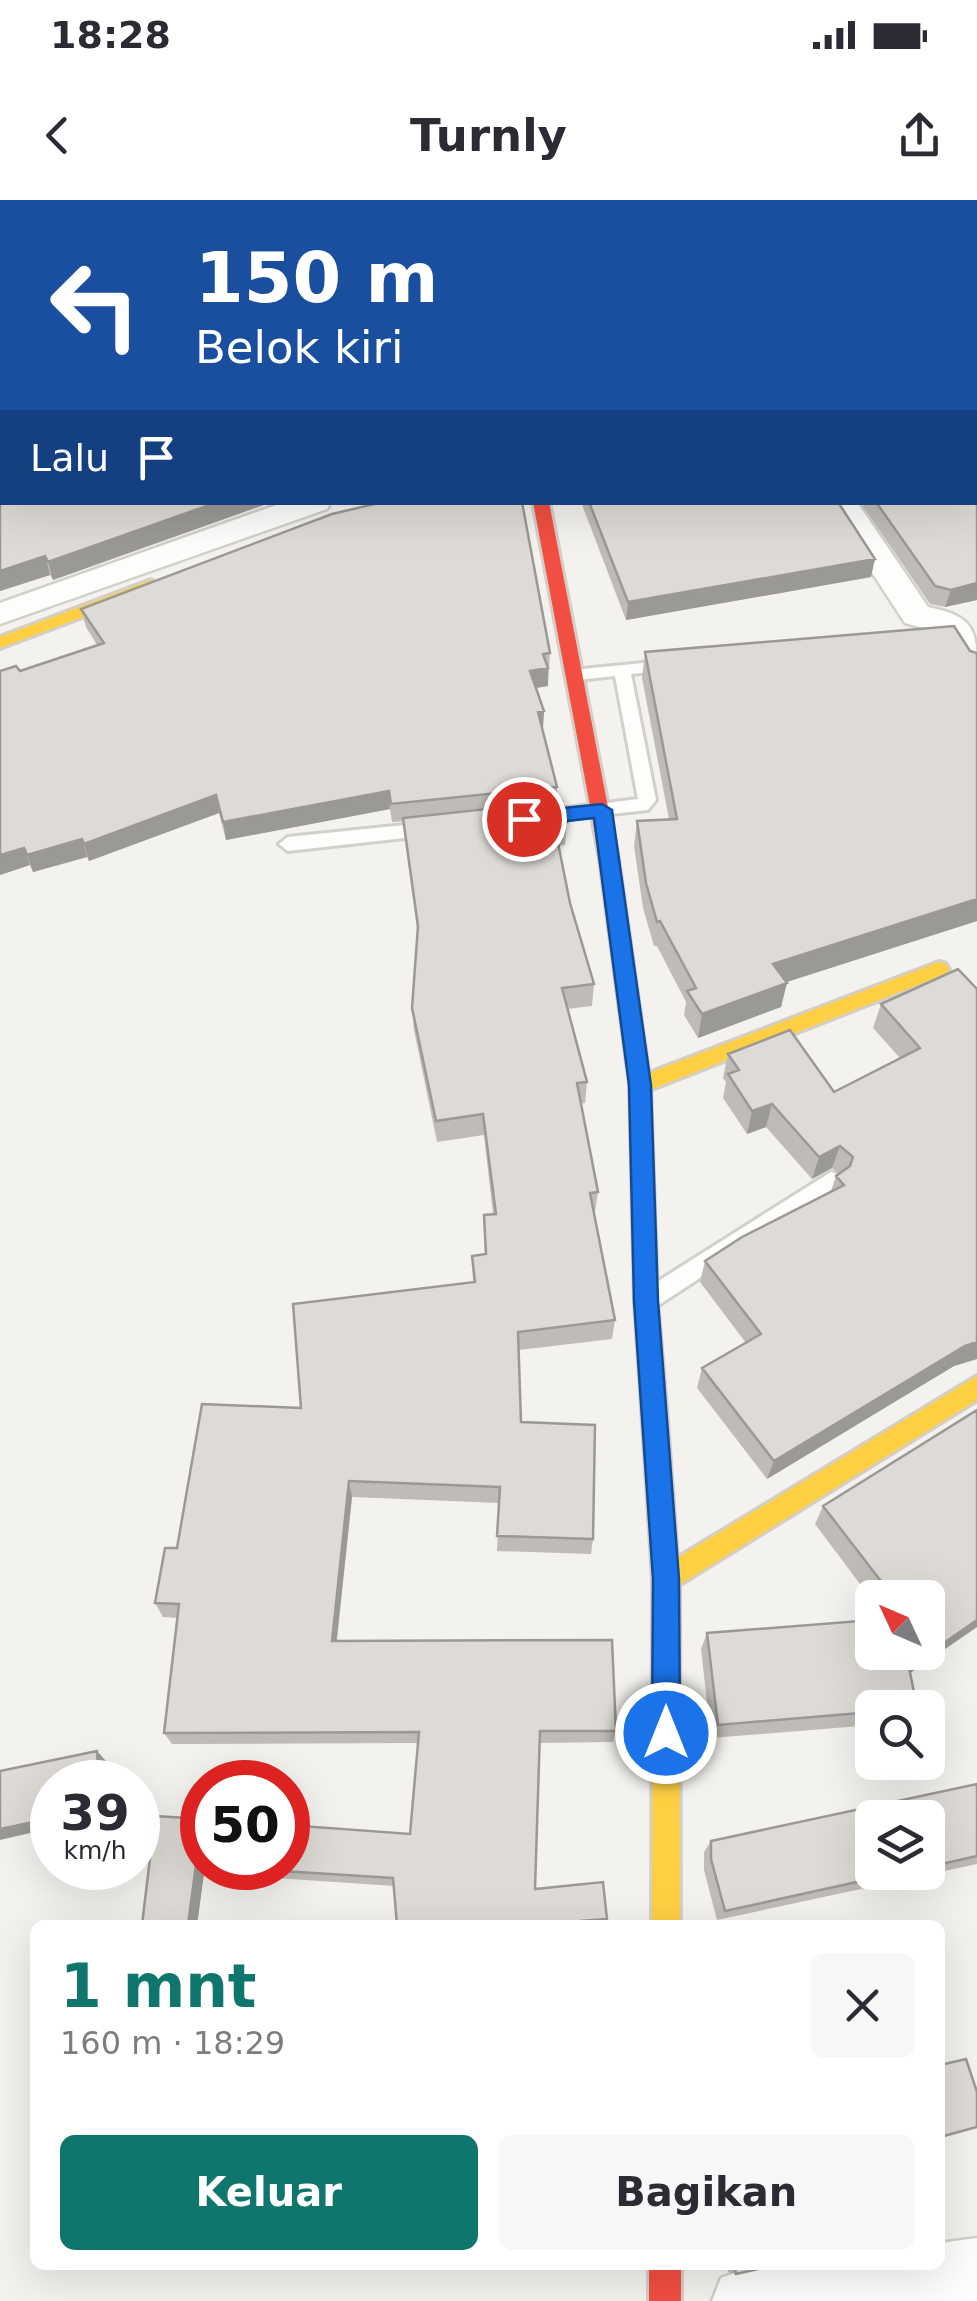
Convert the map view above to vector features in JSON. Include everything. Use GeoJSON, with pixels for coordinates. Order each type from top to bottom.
{"type":"FeatureCollection","features":[{"type":"Feature","properties":{"kind":"main road"},"geometry":{"type":"LineString","coordinates":[[542,505],[578,674],[610,724],[602,810],[640,1085],[646,1301],[666,1579],[666,1920]]}},
{"type":"Feature","properties":{"kind":"main road"},"geometry":{"type":"LineString","coordinates":[[0,643],[327,509]]}},
{"type":"Feature","properties":{"kind":"main road"},"geometry":{"type":"LineString","coordinates":[[640,1085],[939,970]]}},
{"type":"Feature","properties":{"kind":"main road"},"geometry":{"type":"LineString","coordinates":[[666,1579],[977,1387]]}},
{"type":"Feature","properties":{"kind":"main road"},"geometry":{"type":"LineString","coordinates":[[665,2270],[665,2301]]}},
{"type":"Feature","properties":{"kind":"street"},"geometry":{"type":"LineString","coordinates":[[843,505],[920,628],[948,619],[956,626],[977,667]]}},
{"type":"Feature","properties":{"kind":"street"},"geometry":{"type":"LineString","coordinates":[[0,614],[327,509]]}},
{"type":"Feature","properties":{"kind":"street"},"geometry":{"type":"LineString","coordinates":[[744,2301],[977,2270]]}},
{"type":"Feature","properties":{"kind":"lane"},"geometry":{"type":"LineString","coordinates":[[578,674],[698,663]]}},
{"type":"Feature","properties":{"kind":"lane"},"geometry":{"type":"LineString","coordinates":[[524,819],[642,806],[647,800],[610,724],[622,670]]}},
{"type":"Feature","properties":{"kind":"lane"},"geometry":{"type":"LineString","coordinates":[[288,844],[445,827]]}},
{"type":"Feature","properties":{"kind":"lane"},"geometry":{"type":"LineString","coordinates":[[646,1301],[832,1181]]}},
{"type":"Feature","properties":{"kind":"building"},"geometry":{"type":"Polygon","coordinates":[[[0,505],[210,505],[48,562],[45,556],[0,571],[0,505]]]}},
{"type":"Feature","properties":{"kind":"building"},"geometry":{"type":"Polygon","coordinates":[[[370,505],[523,505],[550,653],[543,654],[548,668],[530,671],[544,711],[538,712],[557,787],[391,804],[389,791],[223,822],[216,795],[84,844],[82,839],[27,855],[24,848],[0,855],[0,671],[16,666],[20,671],[104,643],[81,609],[332,514],[370,505]]]}},
{"type":"Feature","properties":{"kind":"building"},"geometry":{"type":"Polygon","coordinates":[[[590,505],[840,505],[875,559],[628,602],[590,505]]]}},
{"type":"Feature","properties":{"kind":"building"},"geometry":{"type":"Polygon","coordinates":[[[878,505],[977,505],[977,583],[951,590],[935,586],[878,505]]]}},
{"type":"Feature","properties":{"kind":"building"},"geometry":{"type":"Polygon","coordinates":[[[954,626],[970,651],[977,653],[977,899],[773,964],[787,983],[702,1014],[687,991],[696,988],[660,921],[657,922],[646,883],[637,821],[677,819],[645,652],[954,626]]]}},
{"type":"Feature","properties":{"kind":"building"},"geometry":{"type":"Polygon","coordinates":[[[562,801],[567,822],[554,823],[570,903],[594,984],[562,988],[587,1082],[577,1083],[598,1192],[590,1193],[615,1320],[518,1332],[521,1422],[595,1425],[593,1539],[497,1536],[500,1487],[349,1481],[332,1641],[612,1640],[616,1731],[540,1731],[535,1889],[603,1882],[607,1919],[397,1920],[393,1878],[310,1873],[310,1827],[410,1834],[419,1732],[164,1733],[179,1604],[155,1603],[165,1548],[177,1548],[202,1404],[301,1408],[293,1304],[475,1282],[472,1256],[486,1254],[484,1215],[496,1214],[483,1114],[436,1121],[412,1008],[418,926],[403,818],[562,801]]]}},
{"type":"Feature","properties":{"kind":"building"},"geometry":{"type":"Polygon","coordinates":[[[958,969],[977,989],[977,1342],[774,1461],[702,1368],[761,1334],[705,1261],[742,1237],[844,1185],[836,1176],[850,1166],[853,1157],[840,1146],[819,1157],[772,1104],[752,1111],[728,1074],[739,1070],[728,1054],[790,1030],[834,1092],[920,1048],[881,1004],[958,969]]]}},
{"type":"Feature","properties":{"kind":"building"},"geometry":{"type":"Polygon","coordinates":[[[977,1410],[977,1620],[945,1642],[945,1580],[880,1580],[823,1506],[977,1410]]]}},
{"type":"Feature","properties":{"kind":"building"},"geometry":{"type":"Polygon","coordinates":[[[855,1621],[855,1670],[910,1670],[913,1690],[855,1690],[855,1713],[718,1725],[707,1633],[855,1621]]]}},
{"type":"Feature","properties":{"kind":"building"},"geometry":{"type":"Polygon","coordinates":[[[97,1751],[98,1760],[53,1760],[97,1751]]]}},
{"type":"Feature","properties":{"kind":"building"},"geometry":{"type":"Polygon","coordinates":[[[30,1765],[30,1823],[0,1829],[0,1771],[30,1765]]]}},
{"type":"Feature","properties":{"kind":"building"},"geometry":{"type":"Polygon","coordinates":[[[977,1784],[977,1856],[945,1863],[945,1800],[902,1800],[977,1784]]]}},
{"type":"Feature","properties":{"kind":"building"},"geometry":{"type":"Polygon","coordinates":[[[855,1810],[855,1882],[725,1911],[711,1859],[711,1841],[855,1810]]]}},
{"type":"Feature","properties":{"kind":"building"},"geometry":{"type":"Polygon","coordinates":[[[160,1816],[180,1818],[180,1890],[193,1890],[189,1920],[143,1920],[146,1890],[160,1890],[160,1816]]]}},
{"type":"Feature","properties":{"kind":"building"},"geometry":{"type":"Polygon","coordinates":[[[966,2059],[977,2092],[977,2127],[945,2136],[945,2064],[966,2059]]]}},
{"type":"Feature","properties":{"kind":"traffic: fast"},"geometry":{"type":"LineString","coordinates":[[609,859],[640,1085],[646,1301],[654,1408]]}},
{"type":"Feature","properties":{"kind":"traffic: slow"},"geometry":{"type":"LineString","coordinates":[[0,643],[151,585]]}},
{"type":"Feature","properties":{"kind":"traffic: slow"},"geometry":{"type":"LineString","coordinates":[[640,1085],[939,969]]}},
{"type":"Feature","properties":{"kind":"traffic: slow"},"geometry":{"type":"LineString","coordinates":[[666,1579],[977,1387]]}},
{"type":"Feature","properties":{"kind":"traffic: slow"},"geometry":{"type":"LineString","coordinates":[[654,1408],[666,1579],[666,1920]]}},
{"type":"Feature","properties":{"kind":"traffic: jam"},"geometry":{"type":"LineString","coordinates":[[542,505],[609,859]]}},
{"type":"Feature","properties":{"kind":"traffic: jam"},"geometry":{"type":"LineString","coordinates":[[665,2270],[665,2301]]}},
{"type":"Feature","properties":{"kind":"route"},"geometry":{"type":"LineString","coordinates":[[524,819],[602,810],[640,1085],[646,1301],[666,1579],[666,1733]]}}]}
